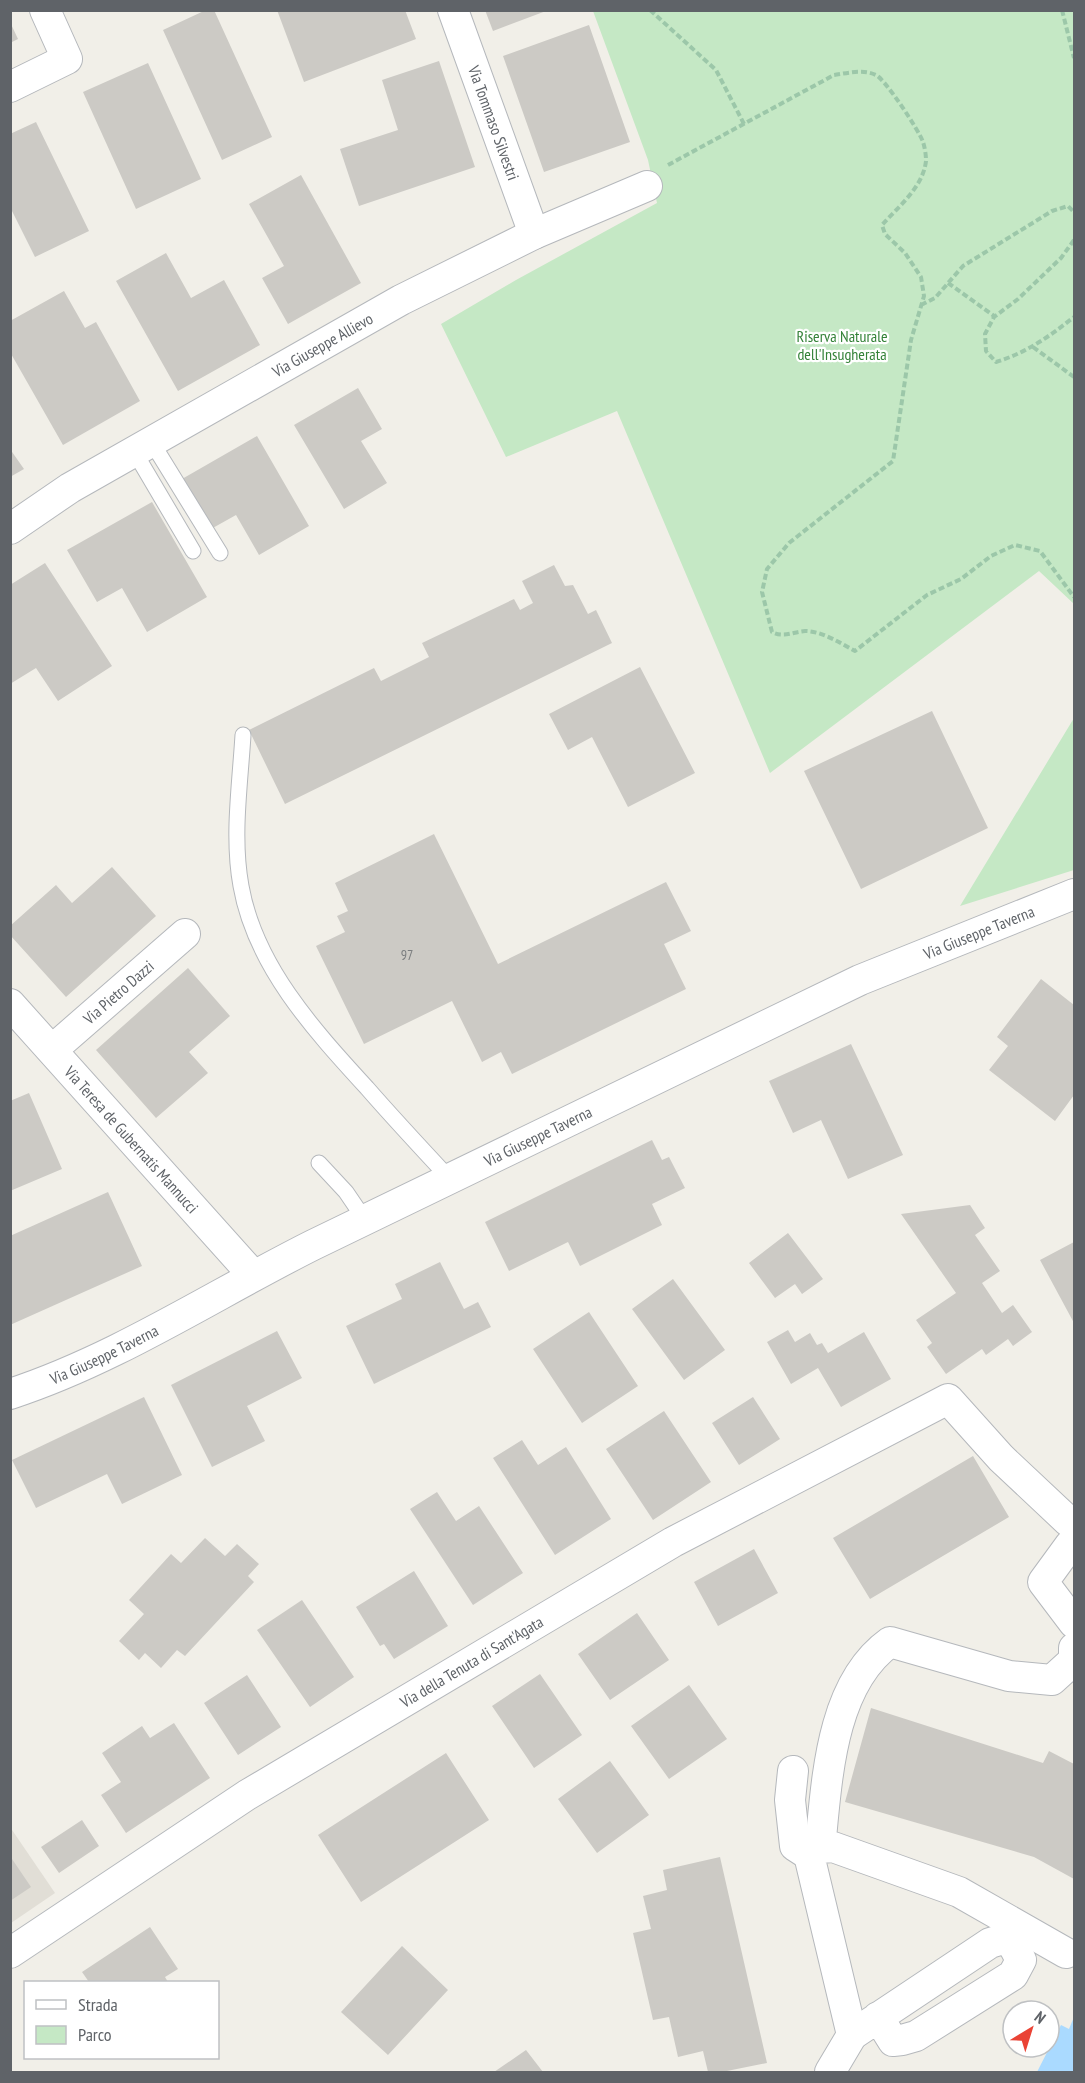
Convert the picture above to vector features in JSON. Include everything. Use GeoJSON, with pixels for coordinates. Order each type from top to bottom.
{"type":"FeatureCollection","features":[{"type":"Feature","properties":{"kind":"street"},"geometry":{"type":"LineString","coordinates":[[10,87],[67,59],[45,10]]}},
{"type":"Feature","properties":{"kind":"street","name":"Via Tommaso Silvestri"},"geometry":{"type":"LineString","coordinates":[[453,10],[534,234]]}},
{"type":"Feature","properties":{"kind":"street","name":"Via Giuseppe Allievo"},"geometry":{"type":"LineString","coordinates":[[10,528],[70,488],[142,446],[401,300],[534,234],[647,186]]}},
{"type":"Feature","properties":{"kind":"street","name":"Via Giuseppe Taverna"},"geometry":{"type":"LineString","coordinates":[[10,1394],[45,1382],[116,1350],[253,1275],[860,980],[1074,894]]}},
{"type":"Feature","properties":{"kind":"street","name":"Via Pietro Dazzi"},"geometry":{"type":"LineString","coordinates":[[52,1050],[184,934]]}},
{"type":"Feature","properties":{"kind":"street","name":"Via Teresa de Gubernatis Mannucci"},"geometry":{"type":"LineString","coordinates":[[10,1004],[253,1275]]}},
{"type":"Feature","properties":{"kind":"street","name":"Via della Tenuta di Sant'Agata"},"geometry":{"type":"LineString","coordinates":[[10,1953],[247,1795],[673,1542],[948,1399],[1001,1458],[1068,1521],[1074,1523]]}},
{"type":"Feature","properties":{"kind":"street"},"geometry":{"type":"LineString","coordinates":[[1074,1544],[1070,1545],[1043,1582],[1074,1623]]}},
{"type":"Feature","properties":{"kind":"street"},"geometry":{"type":"LineString","coordinates":[[852,2035],[814,1852],[841,1711],[852,1688],[869,1661],[890,1642],[1009,1676],[1052,1680],[1074,1660],[1074,1648]]}},
{"type":"Feature","properties":{"kind":"street"},"geometry":{"type":"LineString","coordinates":[[793,1771],[790,1800],[795,1846],[814,1852],[833,1847],[959,1892],[1066,1953]]}},
{"type":"Feature","properties":{"kind":"street"},"geometry":{"type":"LineString","coordinates":[[830,2073],[852,2035],[878,2017]]}},
{"type":"Feature","properties":{"kind":"lane"},"geometry":{"type":"LineString","coordinates":[[142,446],[193,551]]}},
{"type":"Feature","properties":{"kind":"lane"},"geometry":{"type":"LineString","coordinates":[[142,446],[220,553]]}},
{"type":"Feature","properties":{"kind":"lane"},"geometry":{"type":"LineString","coordinates":[[243,735],[238,861],[246,911],[261,947],[273,970],[345,1064],[450,1179]]}},
{"type":"Feature","properties":{"kind":"lane"},"geometry":{"type":"LineString","coordinates":[[319,1164],[346,1192],[365,1220]]}},
{"type":"Feature","properties":{"kind":"path"},"geometry":{"type":"LineString","coordinates":[[650,10],[716,70],[744,124]]}},
{"type":"Feature","properties":{"kind":"path"},"geometry":{"type":"LineString","coordinates":[[1062,10],[1074,58]]}},
{"type":"Feature","properties":{"kind":"path"},"geometry":{"type":"LineString","coordinates":[[647,186],[666,166],[834,75],[856,71],[876,75],[887,84],[923,141],[926,159],[922,177],[913,191],[882,225],[885,234],[905,253],[921,277],[924,296],[911,340],[893,461],[789,543],[767,569],[762,592],[772,632],[779,636],[806,631],[831,638],[855,651],[927,595],[961,579],[991,556],[1015,545],[1040,551],[1074,597]]}},
{"type":"Feature","properties":{"kind":"path"},"geometry":{"type":"LineString","coordinates":[[921,305],[935,298],[963,266],[1052,211],[1068,206],[1074,212]]}},
{"type":"Feature","properties":{"kind":"path"},"geometry":{"type":"LineString","coordinates":[[1074,240],[1061,258],[1018,299],[994,316],[985,334],[986,351],[996,362],[1017,356],[1033,347],[1074,316]]}},
{"type":"Feature","properties":{"kind":"path"},"geometry":{"type":"LineString","coordinates":[[948,283],[994,316]]}},
{"type":"Feature","properties":{"kind":"path"},"geometry":{"type":"LineString","coordinates":[[1033,347],[1074,377]]}},
{"type":"Feature","properties":{"kind":"shaded area"},"geometry":{"type":"Polygon","coordinates":[[[10,1827],[55,1893],[11,1923],[10,1923],[10,1827]]]}},
{"type":"Feature","properties":{"kind":"green space","name":"Riserva Naturale dell'Insugherata"},"geometry":{"type":"Polygon","coordinates":[[[593,11],[1074,11],[1074,604],[1039,571],[770,773],[617,411],[506,457],[441,324],[657,203],[648,160],[593,11]]]}},
{"type":"Feature","properties":{"kind":"green space"},"geometry":{"type":"Polygon","coordinates":[[[1074,718],[1074,870],[960,906],[1074,718]]]}},
{"type":"Feature","properties":{"kind":"water"},"geometry":{"type":"Polygon","coordinates":[[[1074,2017],[1074,2072],[1037,2072],[1044,2059],[1061,2059],[1061,2025],[1069,2029],[1074,2017]]]}},
{"type":"Feature","properties":{"kind":"building"},"geometry":{"type":"Polygon","coordinates":[[[206,10],[214,10],[272,137],[222,160],[163,30],[206,10]]]}},
{"type":"Feature","properties":{"kind":"building"},"geometry":{"type":"Polygon","coordinates":[[[277,10],[405,10],[416,39],[304,82],[277,10]]]}},
{"type":"Feature","properties":{"kind":"building"},"geometry":{"type":"Polygon","coordinates":[[[485,10],[546,10],[546,11],[493,31],[485,10]]]}},
{"type":"Feature","properties":{"kind":"building"},"geometry":{"type":"Polygon","coordinates":[[[10,22],[18,39],[10,43],[10,22]]]}},
{"type":"Feature","properties":{"kind":"building"},"geometry":{"type":"Polygon","coordinates":[[[589,25],[630,142],[544,172],[503,56],[589,25]]]}},
{"type":"Feature","properties":{"kind":"building"},"geometry":{"type":"Polygon","coordinates":[[[439,61],[475,167],[359,206],[340,149],[398,130],[382,80],[439,61]]]}},
{"type":"Feature","properties":{"kind":"building"},"geometry":{"type":"Polygon","coordinates":[[[148,63],[201,179],[136,209],[83,92],[148,63]]]}},
{"type":"Feature","properties":{"kind":"building"},"geometry":{"type":"Polygon","coordinates":[[[36,122],[89,231],[35,257],[10,207],[10,134],[36,122]]]}},
{"type":"Feature","properties":{"kind":"building"},"geometry":{"type":"Polygon","coordinates":[[[301,175],[361,283],[288,324],[262,278],[284,266],[249,204],[301,175]]]}},
{"type":"Feature","properties":{"kind":"building"},"geometry":{"type":"Polygon","coordinates":[[[166,253],[191,298],[224,280],[260,345],[178,391],[116,281],[166,253]]]}},
{"type":"Feature","properties":{"kind":"building"},"geometry":{"type":"Polygon","coordinates":[[[64,291],[85,328],[96,322],[140,401],[63,445],[10,352],[10,321],[64,291]]]}},
{"type":"Feature","properties":{"kind":"building"},"geometry":{"type":"Polygon","coordinates":[[[358,388],[382,429],[361,441],[387,483],[344,509],[294,425],[358,388]]]}},
{"type":"Feature","properties":{"kind":"building"},"geometry":{"type":"Polygon","coordinates":[[[257,436],[309,526],[259,555],[236,515],[211,529],[182,479],[257,436]]]}},
{"type":"Feature","properties":{"kind":"building"},"geometry":{"type":"Polygon","coordinates":[[[10,449],[24,469],[10,477],[10,449]]]}},
{"type":"Feature","properties":{"kind":"building"},"geometry":{"type":"Polygon","coordinates":[[[152,502],[207,597],[147,632],[122,588],[97,602],[67,550],[152,502]]]}},
{"type":"Feature","properties":{"kind":"building"},"geometry":{"type":"Polygon","coordinates":[[[45,563],[112,666],[58,701],[36,668],[10,684],[10,585],[45,563]]]}},
{"type":"Feature","properties":{"kind":"building"},"geometry":{"type":"Polygon","coordinates":[[[554,565],[565,586],[573,585],[588,614],[596,610],[612,643],[285,804],[249,730],[374,668],[381,681],[429,657],[422,643],[514,599],[520,610],[533,603],[522,581],[554,565]]]}},
{"type":"Feature","properties":{"kind":"building"},"geometry":{"type":"Polygon","coordinates":[[[640,667],[695,773],[628,807],[592,737],[568,750],[549,714],[640,667]]]}},
{"type":"Feature","properties":{"kind":"building"},"geometry":{"type":"Polygon","coordinates":[[[932,711],[988,828],[861,889],[804,771],[932,711]]]}},
{"type":"Feature","properties":{"kind":"building"},"geometry":{"type":"Polygon","coordinates":[[[434,834],[498,964],[666,882],[691,931],[664,944],[686,989],[512,1074],[501,1052],[482,1062],[452,1001],[364,1044],[316,946],[345,932],[337,916],[348,911],[335,883],[434,834]]]}},
{"type":"Feature","properties":{"kind":"building"},"geometry":{"type":"Polygon","coordinates":[[[112,867],[156,916],[66,997],[10,935],[10,926],[56,885],[72,903],[112,867]]]}},
{"type":"Feature","properties":{"kind":"building"},"geometry":{"type":"Polygon","coordinates":[[[188,968],[230,1016],[189,1052],[208,1073],[156,1118],[96,1050],[188,968]]]}},
{"type":"Feature","properties":{"kind":"building"},"geometry":{"type":"Polygon","coordinates":[[[1041,979],[1074,1005],[1074,1095],[1055,1121],[989,1070],[1008,1046],[997,1037],[1041,979]]]}},
{"type":"Feature","properties":{"kind":"building"},"geometry":{"type":"Polygon","coordinates":[[[851,1044],[903,1155],[848,1179],[821,1120],[793,1133],[769,1081],[851,1044]]]}},
{"type":"Feature","properties":{"kind":"building"},"geometry":{"type":"Polygon","coordinates":[[[29,1093],[62,1169],[10,1191],[10,1101],[29,1093]]]}},
{"type":"Feature","properties":{"kind":"building"},"geometry":{"type":"Polygon","coordinates":[[[652,1140],[662,1160],[669,1157],[685,1188],[652,1204],[662,1225],[580,1266],[568,1242],[509,1271],[485,1222],[652,1140]]]}},
{"type":"Feature","properties":{"kind":"building"},"geometry":{"type":"Polygon","coordinates":[[[108,1192],[142,1266],[10,1325],[10,1236],[108,1192]]]}},
{"type":"Feature","properties":{"kind":"building"},"geometry":{"type":"Polygon","coordinates":[[[970,1205],[985,1228],[975,1235],[1000,1271],[982,1283],[1002,1313],[1013,1305],[1032,1332],[1013,1346],[1008,1339],[986,1355],[982,1349],[946,1374],[927,1347],[932,1343],[916,1320],[956,1293],[901,1214],[970,1205]]]}},
{"type":"Feature","properties":{"kind":"building"},"geometry":{"type":"Polygon","coordinates":[[[788,1233],[823,1279],[802,1294],[795,1284],[775,1298],[749,1263],[788,1233]]]}},
{"type":"Feature","properties":{"kind":"building"},"geometry":{"type":"Polygon","coordinates":[[[1074,1242],[1074,1323],[1040,1260],[1074,1242]]]}},
{"type":"Feature","properties":{"kind":"building"},"geometry":{"type":"Polygon","coordinates":[[[440,1262],[464,1309],[478,1302],[491,1327],[374,1384],[346,1326],[402,1299],[395,1284],[440,1262]]]}},
{"type":"Feature","properties":{"kind":"building"},"geometry":{"type":"Polygon","coordinates":[[[673,1279],[725,1350],[684,1380],[632,1309],[673,1279]]]}},
{"type":"Feature","properties":{"kind":"building"},"geometry":{"type":"Polygon","coordinates":[[[589,1312],[638,1386],[582,1423],[533,1349],[589,1312]]]}},
{"type":"Feature","properties":{"kind":"building"},"geometry":{"type":"Polygon","coordinates":[[[788,1330],[795,1342],[810,1333],[817,1345],[822,1343],[828,1353],[864,1332],[891,1379],[841,1407],[818,1368],[791,1384],[767,1342],[788,1330]]]}},
{"type":"Feature","properties":{"kind":"building"},"geometry":{"type":"Polygon","coordinates":[[[277,1331],[302,1378],[247,1406],[265,1441],[212,1467],[171,1385],[277,1331]]]}},
{"type":"Feature","properties":{"kind":"building"},"geometry":{"type":"Polygon","coordinates":[[[144,1397],[182,1475],[122,1504],[107,1474],[36,1508],[12,1460],[144,1397]]]}},
{"type":"Feature","properties":{"kind":"building"},"geometry":{"type":"Polygon","coordinates":[[[753,1397],[780,1439],[739,1465],[712,1423],[753,1397]]]}},
{"type":"Feature","properties":{"kind":"building"},"geometry":{"type":"Polygon","coordinates":[[[664,1411],[711,1482],[653,1520],[606,1449],[664,1411]]]}},
{"type":"Feature","properties":{"kind":"building"},"geometry":{"type":"Polygon","coordinates":[[[522,1440],[538,1465],[566,1447],[611,1519],[555,1555],[493,1458],[522,1440]]]}},
{"type":"Feature","properties":{"kind":"building"},"geometry":{"type":"Polygon","coordinates":[[[973,1456],[1009,1517],[870,1599],[833,1538],[973,1456]]]}},
{"type":"Feature","properties":{"kind":"building"},"geometry":{"type":"Polygon","coordinates":[[[437,1492],[456,1521],[479,1506],[523,1573],[473,1605],[410,1509],[437,1492]]]}},
{"type":"Feature","properties":{"kind":"building"},"geometry":{"type":"Polygon","coordinates":[[[205,1538],[225,1556],[237,1544],[259,1564],[248,1576],[254,1582],[185,1656],[177,1650],[161,1668],[145,1653],[139,1660],[119,1641],[144,1614],[129,1600],[171,1554],[181,1563],[205,1538]]]}},
{"type":"Feature","properties":{"kind":"building"},"geometry":{"type":"Polygon","coordinates":[[[754,1549],[778,1593],[718,1626],[694,1582],[754,1549]]]}},
{"type":"Feature","properties":{"kind":"building"},"geometry":{"type":"Polygon","coordinates":[[[414,1571],[448,1626],[394,1659],[384,1644],[380,1646],[356,1607],[414,1571]]]}},
{"type":"Feature","properties":{"kind":"building"},"geometry":{"type":"Polygon","coordinates":[[[302,1600],[354,1677],[310,1707],[257,1630],[302,1600]]]}},
{"type":"Feature","properties":{"kind":"building"},"geometry":{"type":"Polygon","coordinates":[[[637,1613],[669,1660],[610,1700],[578,1654],[637,1613]]]}},
{"type":"Feature","properties":{"kind":"building"},"geometry":{"type":"Polygon","coordinates":[[[540,1674],[582,1735],[534,1768],[492,1706],[540,1674]]]}},
{"type":"Feature","properties":{"kind":"building"},"geometry":{"type":"Polygon","coordinates":[[[247,1675],[281,1727],[238,1755],[204,1703],[247,1675]]]}},
{"type":"Feature","properties":{"kind":"building"},"geometry":{"type":"Polygon","coordinates":[[[689,1685],[727,1739],[669,1779],[631,1726],[689,1685]]]}},
{"type":"Feature","properties":{"kind":"building"},"geometry":{"type":"Polygon","coordinates":[[[871,1708],[1043,1763],[1049,1751],[1074,1764],[1074,1879],[1034,1857],[845,1802],[871,1708]]]}},
{"type":"Feature","properties":{"kind":"building"},"geometry":{"type":"Polygon","coordinates":[[[174,1723],[210,1778],[126,1833],[101,1795],[121,1782],[102,1753],[142,1726],[150,1738],[174,1723]]]}},
{"type":"Feature","properties":{"kind":"building"},"geometry":{"type":"Polygon","coordinates":[[[446,1753],[489,1820],[361,1902],[318,1835],[446,1753]]]}},
{"type":"Feature","properties":{"kind":"building"},"geometry":{"type":"Polygon","coordinates":[[[610,1761],[649,1815],[597,1853],[558,1799],[610,1761]]]}},
{"type":"Feature","properties":{"kind":"building"},"geometry":{"type":"Polygon","coordinates":[[[82,1820],[99,1846],[59,1873],[41,1847],[82,1820]]]}},
{"type":"Feature","properties":{"kind":"building"},"geometry":{"type":"Polygon","coordinates":[[[10,1856],[31,1887],[10,1901],[10,1856]]]}},
{"type":"Feature","properties":{"kind":"building"},"geometry":{"type":"Polygon","coordinates":[[[720,1857],[767,2063],[722,2072],[708,2072],[703,2051],[678,2057],[669,2017],[653,2020],[633,1933],[651,1929],[643,1896],[667,1890],[663,1870],[720,1857]]]}},
{"type":"Feature","properties":{"kind":"building"},"geometry":{"type":"Polygon","coordinates":[[[150,1927],[178,1969],[165,1977],[167,1981],[88,1981],[82,1972],[150,1927]]]}},
{"type":"Feature","properties":{"kind":"building"},"geometry":{"type":"Polygon","coordinates":[[[402,1946],[448,1990],[388,2055],[341,2012],[402,1946]]]}},
{"type":"Feature","properties":{"kind":"building"},"geometry":{"type":"Polygon","coordinates":[[[526,2050],[543,2072],[494,2072],[526,2050]]]}}]}
